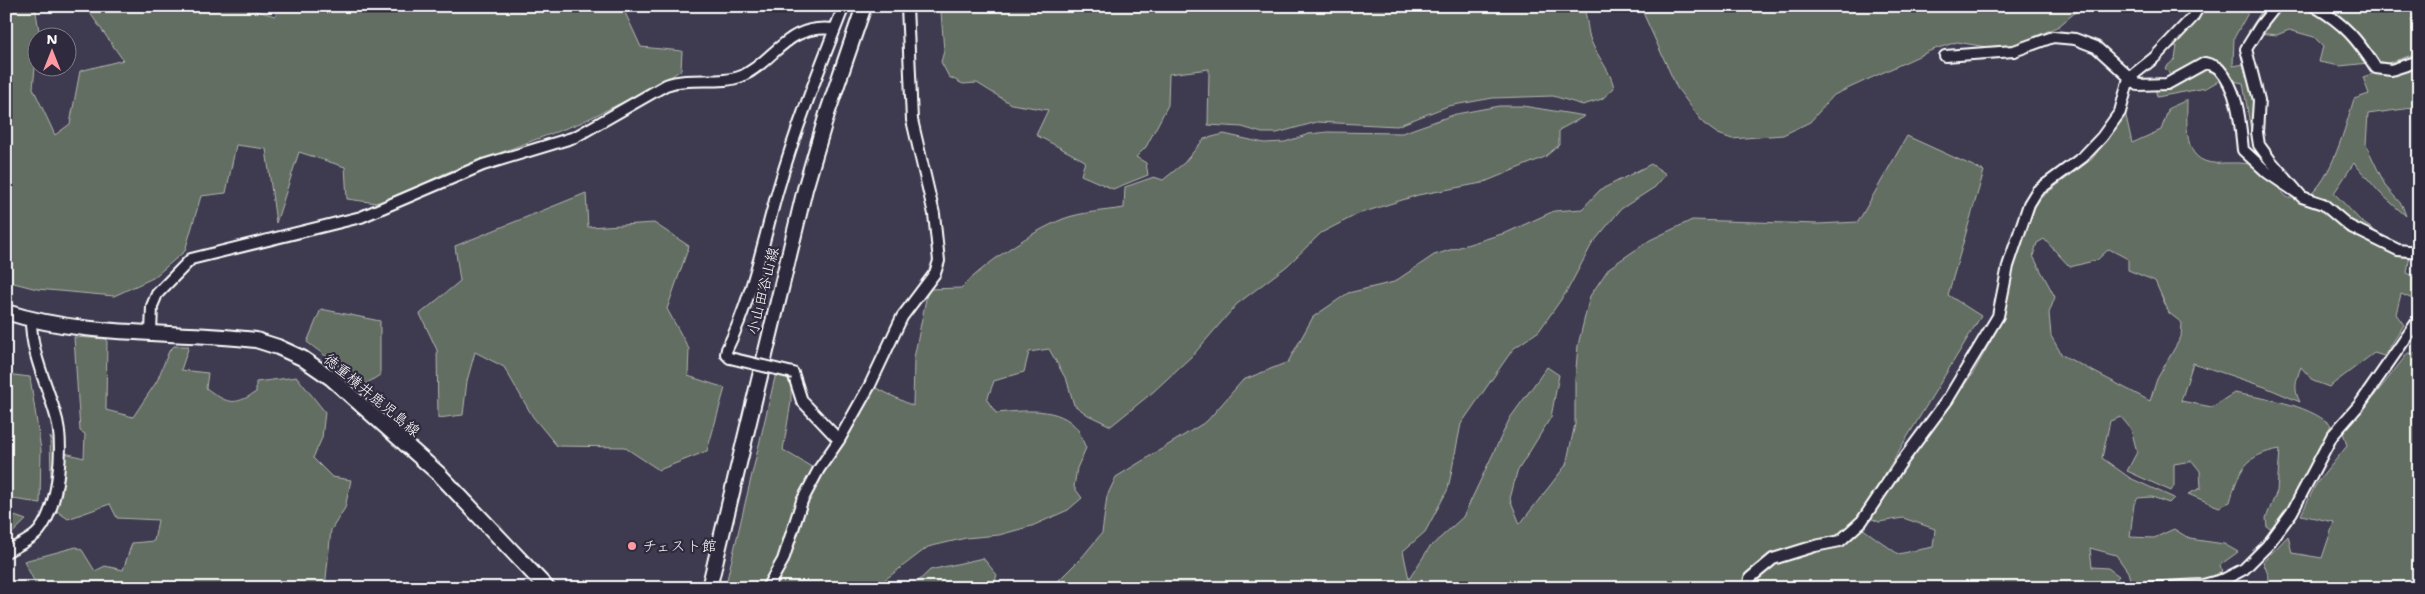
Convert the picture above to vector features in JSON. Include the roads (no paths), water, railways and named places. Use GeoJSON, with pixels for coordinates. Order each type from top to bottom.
{"type":"FeatureCollection","features":[{"type":"Feature","properties":{"kind":"main road","name":"小山田谷山線"},"geometry":{"type":"LineString","coordinates":[[709,588],[805,189],[827,114],[864,6]]}},
{"type":"Feature","properties":{"kind":"main road","name":"徳重横井鹿児島線"},"geometry":{"type":"LineString","coordinates":[[6,312],[31,320],[77,328],[256,340],[302,358],[331,378],[439,474],[547,588]]}},
{"type":"Feature","properties":{"kind":"street"},"geometry":{"type":"LineString","coordinates":[[839,440],[802,401],[793,373],[730,358],[726,354],[744,314],[777,192],[834,29],[844,6]]}},
{"type":"Feature","properties":{"kind":"street"},"geometry":{"type":"LineString","coordinates":[[767,588],[783,560],[802,500],[818,469],[839,440],[882,363],[902,316],[935,273],[939,261],[934,214],[912,120],[908,6]]}},
{"type":"Feature","properties":{"kind":"street"},"geometry":{"type":"LineString","coordinates":[[1748,588],[1750,578],[1773,559],[1815,546],[1840,541],[1862,521],[1900,464],[1948,399],[1998,316],[2008,266],[2029,204],[2036,190],[2083,156],[2102,137],[2120,112],[2129,78],[2167,45],[2192,18],[2199,6]]}},
{"type":"Feature","properties":{"kind":"street"},"geometry":{"type":"LineString","coordinates":[[2276,6],[2246,49],[2259,100],[2257,132],[2259,145],[2299,194]]}},
{"type":"Feature","properties":{"kind":"street"},"geometry":{"type":"LineString","coordinates":[[2314,6],[2331,16],[2354,35],[2376,68],[2391,70],[2419,60]]}},
{"type":"Feature","properties":{"kind":"street"},"geometry":{"type":"LineString","coordinates":[[151,333],[152,306],[156,294],[191,259],[361,217],[483,165],[576,137],[666,85],[681,80],[726,80],[742,76],[794,36],[818,29],[834,29]]}},
{"type":"Feature","properties":{"kind":"street"},"geometry":{"type":"LineString","coordinates":[[1945,56],[2014,51],[2053,37],[2075,39],[2096,47],[2138,85],[2167,84],[2205,62],[2218,68],[2233,93],[2239,112],[2243,150],[2268,172],[2299,194],[2323,204],[2349,226],[2398,250],[2419,252]]}},
{"type":"Feature","properties":{"kind":"street"},"geometry":{"type":"LineString","coordinates":[[2143,588],[2203,585],[2225,579],[2244,569],[2267,546],[2292,512],[2332,436],[2360,404],[2419,319]]}},
{"type":"Feature","properties":{"kind":"street"},"geometry":{"type":"LineString","coordinates":[[6,552],[38,533],[54,503],[58,479],[58,424],[35,353],[31,320]]}},
{"type":"Feature","properties":{"kind":"place","name":"チェスト館"},"geometry":{"type":"Point","coordinates":[632,546]}}]}
